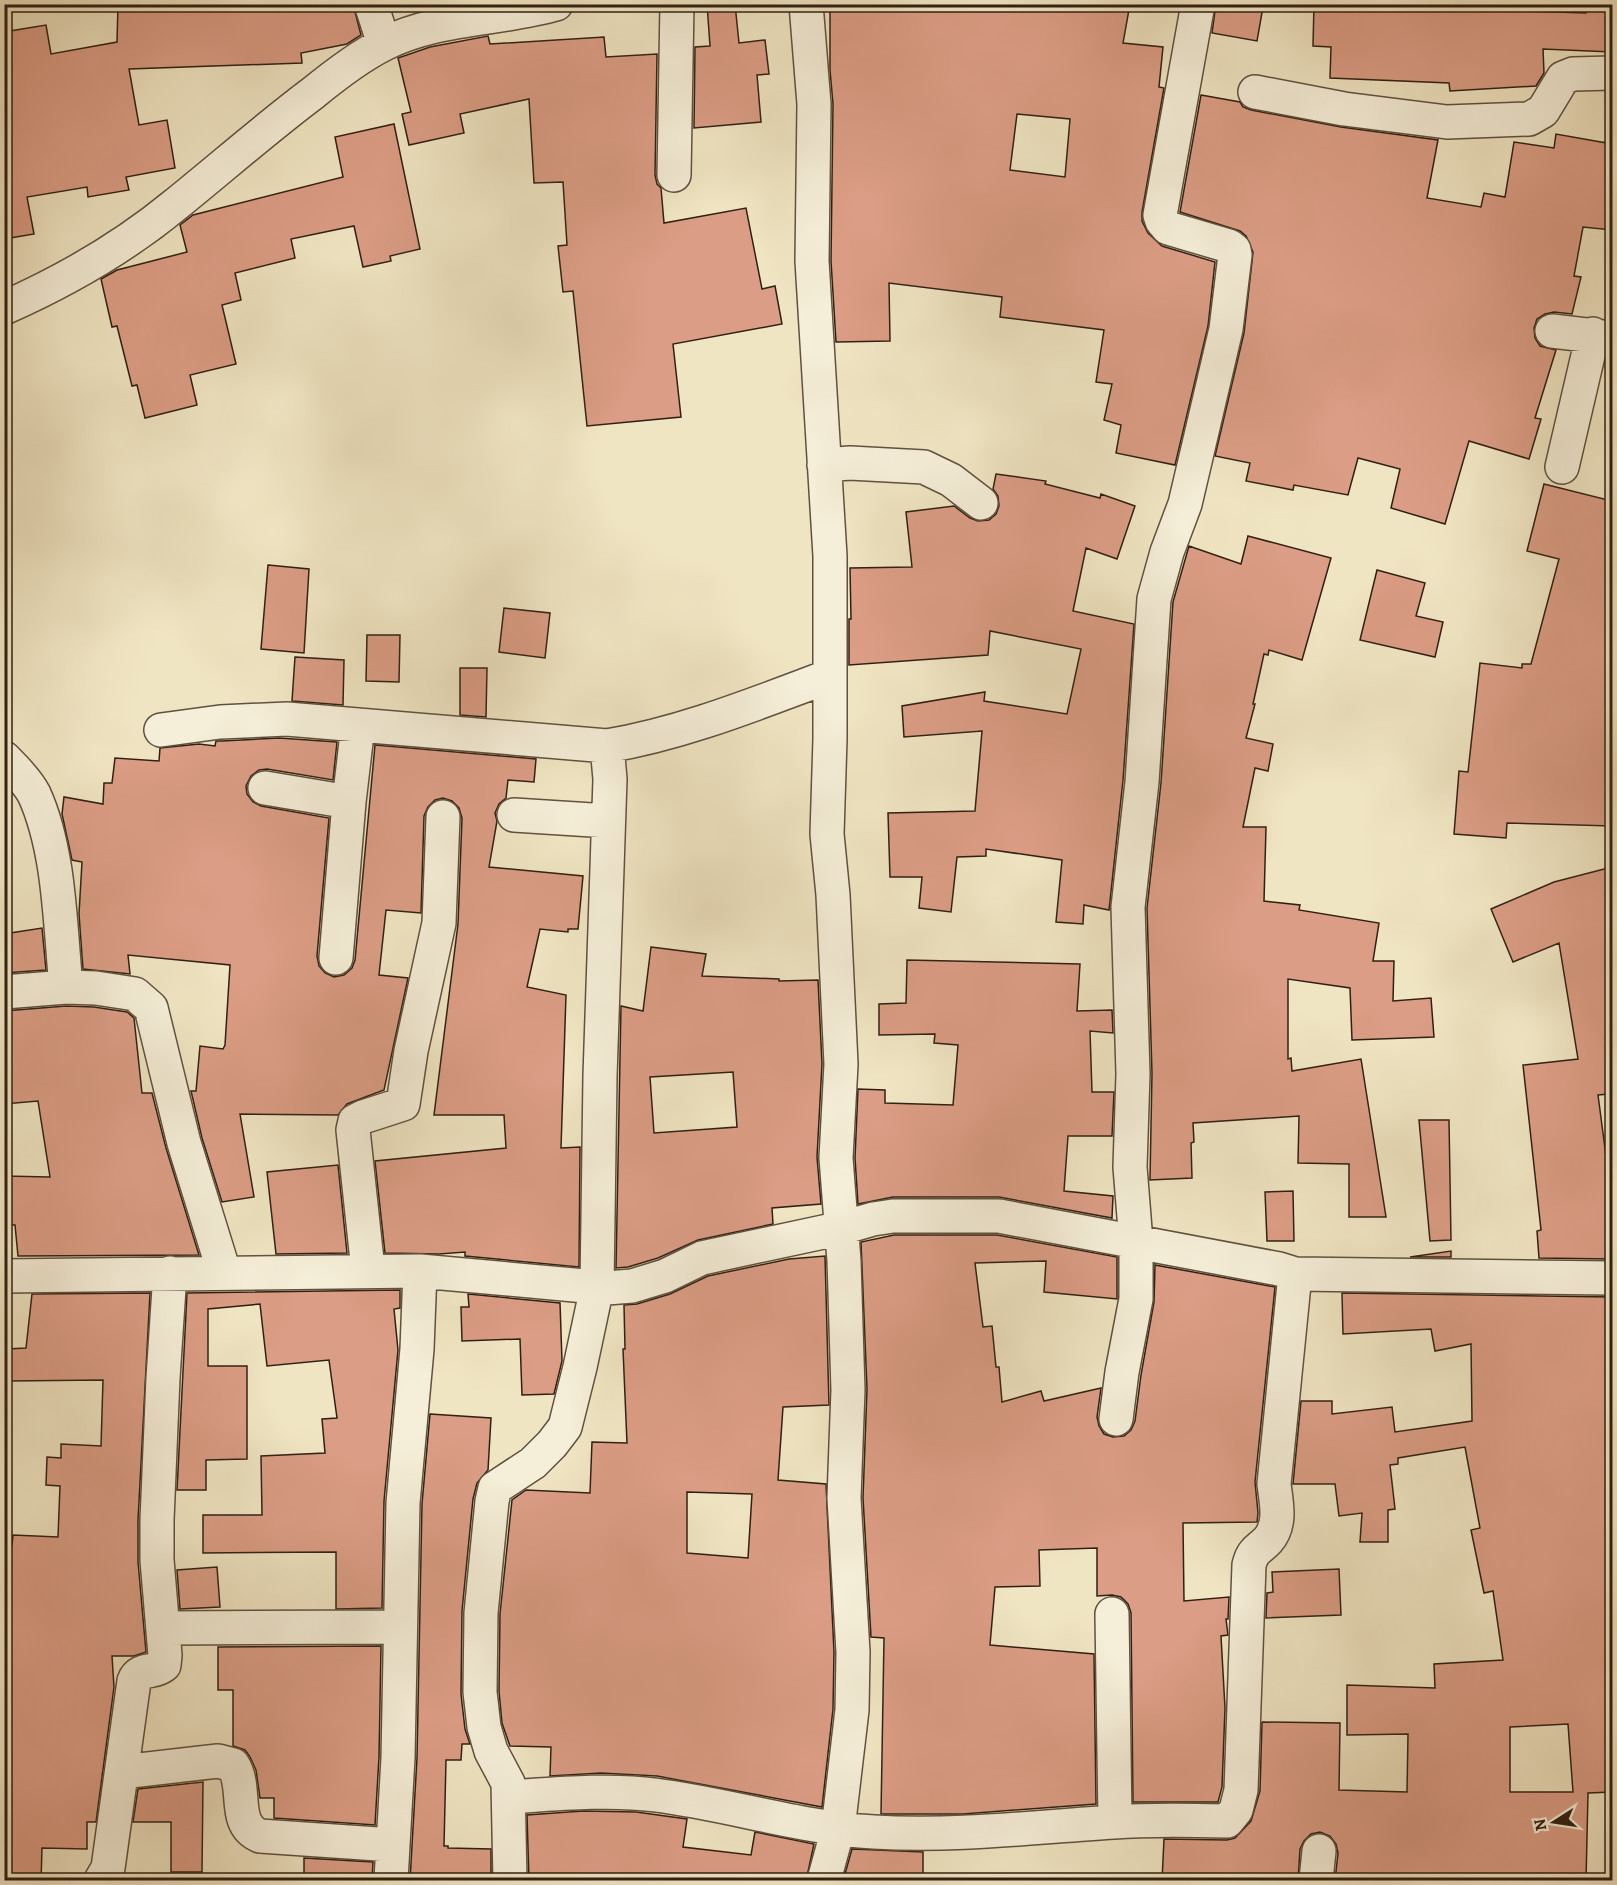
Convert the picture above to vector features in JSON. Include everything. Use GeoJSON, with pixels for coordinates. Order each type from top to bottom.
{"type":"FeatureCollection","features":[{"type":"Feature","properties":{"kind":"street"},"geometry":{"type":"LineString","coordinates":[[372,4],[384,44]]}},
{"type":"Feature","properties":{"kind":"street"},"geometry":{"type":"LineString","coordinates":[[4,308],[86,268],[120,245],[174,206],[323,84],[350,64],[384,44],[413,32],[556,4]]}},
{"type":"Feature","properties":{"kind":"street"},"geometry":{"type":"LineString","coordinates":[[674,175],[677,4]]}},
{"type":"Feature","properties":{"kind":"street"},"geometry":{"type":"LineString","coordinates":[[806,4],[814,104],[812,261],[830,556],[828,834],[834,907],[841,1064],[836,1158],[842,1228],[848,1390],[844,1498],[853,1652],[852,1710],[838,1829],[824,1881]]}},
{"type":"Feature","properties":{"kind":"street"},"geometry":{"type":"LineString","coordinates":[[1116,1419],[1122,1372],[1136,1299],[1136,1242],[1130,1167],[1133,1074],[1128,907],[1142,782],[1154,599],[1172,537],[1185,504],[1226,329],[1235,255],[1234,250],[1229,246],[1168,228],[1160,215],[1198,4]]}},
{"type":"Feature","properties":{"kind":"street"},"geometry":{"type":"LineString","coordinates":[[1255,92],[1344,109],[1447,122],[1529,119],[1543,111],[1563,78],[1573,74],[1612,73]]}},
{"type":"Feature","properties":{"kind":"street"},"geometry":{"type":"LineString","coordinates":[[1552,331],[1603,336],[1562,466]]}},
{"type":"Feature","properties":{"kind":"street"},"geometry":{"type":"LineString","coordinates":[[824,465],[850,463],[924,467],[951,480],[981,503]]}},
{"type":"Feature","properties":{"kind":"street"},"geometry":{"type":"LineString","coordinates":[[161,730],[220,722],[287,719],[607,746],[660,734],[731,713],[830,676]]}},
{"type":"Feature","properties":{"kind":"street"},"geometry":{"type":"LineString","coordinates":[[336,958],[358,725]]}},
{"type":"Feature","properties":{"kind":"street"},"geometry":{"type":"LineString","coordinates":[[510,1881],[508,1783],[491,1750],[484,1727],[480,1692],[481,1612],[495,1488],[533,1463],[565,1427],[597,1287],[600,1088],[610,779],[607,746]]}},
{"type":"Feature","properties":{"kind":"street"},"geometry":{"type":"LineString","coordinates":[[4,758],[33,792],[45,829],[52,859],[66,987]]}},
{"type":"Feature","properties":{"kind":"street"},"geometry":{"type":"LineString","coordinates":[[265,788],[349,802]]}},
{"type":"Feature","properties":{"kind":"street"},"geometry":{"type":"LineString","coordinates":[[514,815],[608,821]]}},
{"type":"Feature","properties":{"kind":"street"},"geometry":{"type":"LineString","coordinates":[[368,1270],[353,1130],[355,1121],[403,1104],[411,1051],[439,924],[442,817]]}},
{"type":"Feature","properties":{"kind":"street"},"geometry":{"type":"LineString","coordinates":[[4,992],[66,987],[96,988],[135,994],[151,1008],[183,1143],[224,1272]]}},
{"type":"Feature","properties":{"kind":"street"},"geometry":{"type":"LineString","coordinates":[[4,1276],[368,1270],[420,1271],[597,1287],[632,1286],[665,1276],[702,1258],[842,1228],[873,1219],[893,1216],[999,1216],[1280,1269],[1295,1274],[1612,1278]]}},
{"type":"Feature","properties":{"kind":"street"},"geometry":{"type":"LineString","coordinates":[[391,1881],[398,1758],[403,1503],[417,1349],[420,1271]]}},
{"type":"Feature","properties":{"kind":"street"},"geometry":{"type":"LineString","coordinates":[[101,1881],[108,1868],[134,1681],[136,1675],[141,1671],[156,1670],[164,1665],[157,1560],[157,1520],[170,1273]]}},
{"type":"Feature","properties":{"kind":"street"},"geometry":{"type":"LineString","coordinates":[[510,1797],[573,1793],[653,1794],[838,1829],[886,1832],[950,1832],[1115,1822],[1227,1821],[1236,1810],[1241,1790],[1249,1565],[1258,1547],[1268,1541],[1277,1519],[1278,1509],[1274,1484],[1295,1274]]}},
{"type":"Feature","properties":{"kind":"street"},"geometry":{"type":"LineString","coordinates":[[1112,1614],[1115,1822]]}},
{"type":"Feature","properties":{"kind":"street"},"geometry":{"type":"LineString","coordinates":[[163,1628],[400,1628]]}},
{"type":"Feature","properties":{"kind":"street"},"geometry":{"type":"LineString","coordinates":[[122,1772],[218,1761],[233,1765],[237,1772],[243,1814],[247,1828],[252,1833],[260,1836],[393,1845]]}},
{"type":"Feature","properties":{"kind":"building"},"geometry":{"type":"Polygon","coordinates":[[[118,4],[353,4],[361,35],[347,44],[301,53],[302,63],[129,69],[139,125],[167,120],[175,168],[126,177],[129,190],[88,197],[87,187],[27,197],[34,234],[4,239],[4,32],[46,25],[51,54],[117,42],[118,4]]]}},
{"type":"Feature","properties":{"kind":"building"},"geometry":{"type":"Polygon","coordinates":[[[707,4],[735,4],[739,43],[765,40],[769,74],[757,75],[761,122],[694,128],[695,47],[710,46],[707,4]]]}},
{"type":"Feature","properties":{"kind":"building"},"geometry":{"type":"Polygon","coordinates":[[[830,4],[1130,4],[1123,43],[1163,47],[1159,87],[1164,88],[1142,221],[1148,233],[1162,246],[1215,262],[1208,326],[1175,465],[1116,453],[1121,425],[1104,420],[1112,384],[1096,382],[1104,330],[1000,317],[1002,297],[889,283],[890,341],[836,342],[831,261],[833,104],[830,70],[830,4]],[[1017,114],[1010,170],[1065,177],[1070,119],[1017,114]]]}},
{"type":"Feature","properties":{"kind":"building"},"geometry":{"type":"Polygon","coordinates":[[[1216,4],[1246,4],[1263,7],[1257,41],[1212,33],[1216,4]]]}},
{"type":"Feature","properties":{"kind":"building"},"geometry":{"type":"Polygon","coordinates":[[[1314,4],[1498,4],[1498,10],[1586,13],[1587,4],[1612,4],[1612,52],[1543,49],[1544,73],[1536,86],[1450,91],[1449,83],[1330,78],[1331,47],[1313,46],[1314,4]]]}},
{"type":"Feature","properties":{"kind":"building"},"geometry":{"type":"Polygon","coordinates":[[[488,36],[490,44],[604,37],[606,57],[657,54],[655,175],[657,184],[661,188],[664,223],[746,208],[762,289],[775,286],[782,324],[673,344],[681,417],[587,426],[573,291],[563,292],[558,246],[567,245],[563,182],[534,183],[529,99],[460,114],[464,133],[409,145],[402,114],[411,112],[398,58],[430,47],[488,36]]]}},
{"type":"Feature","properties":{"kind":"building"},"geometry":{"type":"Polygon","coordinates":[[[1201,95],[1240,102],[1243,107],[1251,110],[1341,127],[1438,140],[1427,198],[1481,207],[1484,193],[1505,197],[1514,142],[1554,148],[1556,134],[1612,144],[1612,230],[1583,227],[1574,276],[1581,277],[1572,314],[1554,312],[1545,314],[1537,319],[1534,328],[1535,338],[1540,346],[1556,350],[1535,418],[1541,419],[1529,459],[1469,441],[1445,524],[1391,508],[1400,469],[1358,458],[1348,495],[1294,485],[1293,490],[1246,481],[1250,463],[1215,456],[1244,333],[1253,252],[1246,236],[1240,231],[1180,212],[1201,95]]]}},
{"type":"Feature","properties":{"kind":"building"},"geometry":{"type":"Polygon","coordinates":[[[394,124],[420,249],[390,256],[391,261],[363,267],[354,226],[291,239],[295,258],[235,273],[241,300],[222,305],[236,364],[190,375],[197,405],[145,418],[137,385],[132,386],[117,326],[112,327],[101,279],[117,270],[187,252],[180,225],[193,215],[343,177],[335,137],[394,124]]]}},
{"type":"Feature","properties":{"kind":"building"},"geometry":{"type":"Polygon","coordinates":[[[996,474],[1046,481],[1045,484],[1100,498],[1101,494],[1135,506],[1117,559],[1086,548],[1073,611],[1134,624],[1123,780],[1109,910],[1084,905],[1083,924],[1056,922],[1062,860],[986,849],[986,856],[957,857],[951,912],[919,908],[922,877],[890,877],[888,813],[975,811],[982,731],[904,737],[902,706],[985,692],[984,701],[1067,714],[1081,649],[990,631],[988,655],[849,665],[850,568],[912,567],[906,512],[954,506],[970,518],[978,521],[989,520],[996,514],[999,506],[998,496],[993,489],[996,474]]]}},
{"type":"Feature","properties":{"kind":"building"},"geometry":{"type":"Polygon","coordinates":[[[1544,484],[1612,501],[1612,826],[1507,823],[1506,838],[1454,834],[1459,771],[1468,772],[1480,663],[1522,668],[1522,664],[1531,664],[1559,559],[1527,551],[1544,484]]]}},
{"type":"Feature","properties":{"kind":"building"},"geometry":{"type":"Polygon","coordinates":[[[1248,536],[1331,558],[1302,660],[1269,650],[1268,655],[1264,654],[1246,738],[1273,744],[1268,771],[1255,768],[1243,827],[1266,827],[1264,901],[1300,905],[1299,910],[1379,923],[1373,961],[1394,961],[1393,1001],[1431,998],[1434,1037],[1352,1040],[1350,988],[1288,979],[1288,1059],[1291,1058],[1292,1071],[1361,1059],[1386,1217],[1349,1217],[1349,1164],[1298,1163],[1299,1116],[1193,1123],[1192,1178],[1150,1180],[1152,1073],[1147,908],[1161,783],[1173,602],[1189,546],[1241,564],[1248,536]]]}},
{"type":"Feature","properties":{"kind":"building"},"geometry":{"type":"Polygon","coordinates":[[[268,565],[309,569],[304,653],[261,649],[268,565]]]}},
{"type":"Feature","properties":{"kind":"building"},"geometry":{"type":"Polygon","coordinates":[[[1377,570],[1425,583],[1416,616],[1443,622],[1435,657],[1360,640],[1377,570]]]}},
{"type":"Feature","properties":{"kind":"building"},"geometry":{"type":"Polygon","coordinates":[[[504,608],[550,613],[545,658],[499,652],[504,608]]]}},
{"type":"Feature","properties":{"kind":"building"},"geometry":{"type":"Polygon","coordinates":[[[367,635],[400,635],[399,682],[366,681],[367,635]]]}},
{"type":"Feature","properties":{"kind":"building"},"geometry":{"type":"Polygon","coordinates":[[[295,657],[344,660],[343,705],[292,701],[295,657]]]}},
{"type":"Feature","properties":{"kind":"building"},"geometry":{"type":"Polygon","coordinates":[[[460,668],[487,668],[486,717],[460,715],[460,668]]]}},
{"type":"Feature","properties":{"kind":"building"},"geometry":{"type":"Polygon","coordinates":[[[279,738],[337,742],[333,780],[267,769],[259,770],[251,776],[246,786],[247,794],[253,802],[261,806],[329,818],[317,956],[319,966],[325,973],[334,977],[344,975],[352,968],[355,960],[375,745],[536,759],[534,782],[508,780],[506,798],[499,804],[495,813],[497,821],[489,867],[583,876],[578,929],[568,929],[568,932],[540,929],[527,987],[566,995],[561,1148],[580,1147],[579,1267],[465,1256],[465,1252],[385,1253],[375,1161],[506,1148],[504,1115],[434,1115],[458,924],[462,818],[459,808],[452,801],[443,798],[435,800],[428,807],[424,816],[421,913],[386,910],[379,975],[408,978],[384,1090],[347,1104],[338,1115],[240,1114],[254,1197],[222,1202],[202,1138],[191,1091],[196,1091],[200,1046],[223,1049],[225,1045],[230,965],[128,955],[130,974],[83,969],[79,914],[82,862],[72,860],[62,814],[64,797],[103,804],[104,783],[112,783],[115,758],[159,761],[160,748],[199,744],[215,746],[216,741],[279,738]]]}},
{"type":"Feature","properties":{"kind":"building"},"geometry":{"type":"Polygon","coordinates":[[[1612,867],[1612,1085],[1608,1086],[1609,1094],[1598,1095],[1612,1202],[1612,1259],[1539,1258],[1537,1231],[1541,1230],[1523,1065],[1578,1059],[1559,943],[1513,962],[1491,909],[1554,882],[1612,867]]]}},
{"type":"Feature","properties":{"kind":"building"},"geometry":{"type":"Polygon","coordinates":[[[42,928],[46,970],[4,973],[4,934],[42,928]]]}},
{"type":"Feature","properties":{"kind":"building"},"geometry":{"type":"Polygon","coordinates":[[[651,947],[706,954],[702,976],[779,979],[779,981],[818,980],[822,1064],[817,1157],[821,1204],[772,1208],[773,1224],[698,1240],[658,1258],[628,1267],[616,1268],[621,1006],[643,1011],[651,947]],[[733,1072],[650,1077],[654,1133],[737,1127],[733,1072]]]}},
{"type":"Feature","properties":{"kind":"building"},"geometry":{"type":"Polygon","coordinates":[[[907,960],[1080,964],[1077,1011],[1112,1010],[1113,1033],[1090,1031],[1092,1092],[1114,1092],[1112,1136],[1068,1136],[1064,1191],[1113,1196],[1112,1218],[999,1197],[893,1197],[858,1204],[855,1158],[858,1089],[885,1090],[885,1103],[953,1105],[958,1045],[934,1043],[935,1034],[879,1035],[879,1004],[906,1003],[907,960]]]}},
{"type":"Feature","properties":{"kind":"building"},"geometry":{"type":"Polygon","coordinates":[[[66,1006],[127,1012],[134,1018],[142,1093],[152,1093],[166,1148],[199,1255],[18,1256],[15,1225],[4,1225],[4,1176],[50,1177],[38,1101],[4,1104],[4,1011],[66,1006]]]}},
{"type":"Feature","properties":{"kind":"building"},"geometry":{"type":"Polygon","coordinates":[[[1419,1120],[1449,1120],[1451,1240],[1430,1241],[1419,1120]]]}},
{"type":"Feature","properties":{"kind":"building"},"geometry":{"type":"Polygon","coordinates":[[[338,1165],[347,1253],[276,1254],[267,1172],[338,1165]]]}},
{"type":"Feature","properties":{"kind":"building"},"geometry":{"type":"Polygon","coordinates":[[[1293,1191],[1294,1241],[1267,1241],[1265,1192],[1293,1191]]]}},
{"type":"Feature","properties":{"kind":"building"},"geometry":{"type":"Polygon","coordinates":[[[894,1235],[997,1235],[1117,1257],[1117,1299],[1044,1292],[1046,1261],[975,1263],[983,1327],[992,1326],[1002,1402],[1041,1391],[1044,1401],[1101,1388],[1097,1417],[1099,1426],[1104,1434],[1113,1437],[1124,1436],[1131,1430],[1135,1421],[1154,1302],[1155,1265],[1275,1287],[1255,1482],[1257,1522],[1183,1523],[1184,1601],[1229,1597],[1228,1619],[1226,1619],[1228,1635],[1221,1636],[1225,1708],[1222,1787],[1218,1802],[1133,1802],[1131,1613],[1128,1604],[1121,1597],[1097,1596],[1097,1548],[1039,1550],[1040,1586],[995,1587],[990,1645],[1094,1654],[1096,1804],[963,1814],[881,1814],[884,1638],[871,1637],[863,1498],[867,1389],[861,1242],[894,1235]]]}},
{"type":"Feature","properties":{"kind":"building"},"geometry":{"type":"Polygon","coordinates":[[[1451,1251],[1451,1257],[1410,1257],[1451,1251]]]}},
{"type":"Feature","properties":{"kind":"building"},"geometry":{"type":"Polygon","coordinates":[[[825,1256],[829,1405],[783,1407],[778,1480],[826,1484],[834,1652],[833,1709],[822,1807],[657,1776],[601,1773],[550,1776],[551,1747],[510,1746],[502,1723],[499,1691],[500,1614],[512,1500],[526,1490],[590,1493],[592,1442],[627,1443],[623,1349],[625,1349],[624,1305],[637,1304],[670,1294],[708,1276],[789,1259],[825,1256]],[[687,1492],[687,1553],[748,1558],[752,1494],[687,1492]]]}},
{"type":"Feature","properties":{"kind":"building"},"geometry":{"type":"Polygon","coordinates":[[[400,1290],[400,1308],[394,1309],[398,1350],[384,1501],[382,1608],[336,1609],[336,1552],[203,1553],[203,1515],[262,1515],[261,1456],[325,1453],[322,1419],[337,1418],[329,1360],[267,1366],[260,1304],[208,1309],[208,1366],[247,1366],[247,1459],[206,1460],[206,1490],[177,1490],[187,1293],[400,1290]]]}},
{"type":"Feature","properties":{"kind":"building"},"geometry":{"type":"Polygon","coordinates":[[[150,1293],[138,1520],[138,1562],[146,1652],[134,1656],[112,1656],[114,1687],[96,1822],[87,1822],[87,1849],[42,1848],[41,1881],[4,1881],[4,1852],[11,1852],[11,1760],[6,1760],[4,1546],[12,1546],[13,1535],[58,1537],[60,1486],[46,1485],[47,1457],[61,1458],[61,1444],[101,1446],[103,1380],[8,1381],[7,1349],[26,1348],[32,1294],[150,1293]]]}},
{"type":"Feature","properties":{"kind":"building"},"geometry":{"type":"Polygon","coordinates":[[[1342,1293],[1612,1297],[1612,1530],[1607,1531],[1612,1565],[1612,1792],[1588,1793],[1586,1881],[1335,1881],[1338,1853],[1336,1844],[1330,1836],[1320,1832],[1311,1834],[1300,1849],[1298,1881],[1162,1881],[1164,1839],[1227,1840],[1235,1838],[1251,1821],[1260,1791],[1262,1722],[1340,1723],[1339,1790],[1407,1792],[1408,1734],[1347,1735],[1347,1685],[1435,1688],[1434,1664],[1503,1660],[1493,1591],[1484,1593],[1471,1530],[1480,1528],[1465,1447],[1398,1458],[1398,1464],[1390,1465],[1395,1509],[1388,1510],[1388,1542],[1360,1542],[1362,1513],[1339,1516],[1335,1484],[1293,1484],[1301,1401],[1332,1401],[1332,1414],[1392,1407],[1395,1432],[1472,1421],[1471,1344],[1435,1351],[1431,1329],[1343,1334],[1342,1293]],[[1568,1724],[1510,1727],[1510,1792],[1573,1792],[1568,1724]]]}},
{"type":"Feature","properties":{"kind":"building"},"geometry":{"type":"Polygon","coordinates":[[[468,1294],[560,1303],[562,1361],[554,1394],[522,1395],[520,1339],[462,1341],[461,1307],[469,1307],[468,1294]]]}},
{"type":"Feature","properties":{"kind":"building"},"geometry":{"type":"Polygon","coordinates":[[[430,1414],[491,1418],[488,1470],[477,1483],[473,1499],[462,1611],[461,1694],[465,1729],[470,1744],[462,1744],[461,1760],[446,1760],[444,1846],[491,1849],[491,1881],[410,1881],[417,1758],[422,1504],[430,1414]]]}},
{"type":"Feature","properties":{"kind":"building"},"geometry":{"type":"Polygon","coordinates":[[[217,1567],[220,1607],[180,1609],[177,1570],[217,1567]]]}},
{"type":"Feature","properties":{"kind":"building"},"geometry":{"type":"Polygon","coordinates":[[[1339,1569],[1341,1615],[1266,1618],[1267,1593],[1273,1592],[1272,1572],[1339,1569]]]}},
{"type":"Feature","properties":{"kind":"building"},"geometry":{"type":"Polygon","coordinates":[[[381,1646],[375,1825],[274,1818],[274,1798],[260,1798],[256,1770],[250,1757],[245,1750],[233,1746],[233,1690],[218,1690],[218,1647],[381,1646]]]}},
{"type":"Feature","properties":{"kind":"building"},"geometry":{"type":"Polygon","coordinates":[[[203,1782],[202,1872],[171,1872],[171,1822],[133,1822],[138,1789],[203,1782]]]}},
{"type":"Feature","properties":{"kind":"building"},"geometry":{"type":"Polygon","coordinates":[[[583,1811],[636,1812],[687,1819],[683,1847],[751,1855],[755,1832],[814,1844],[806,1881],[529,1881],[527,1815],[583,1811]]]}},
{"type":"Feature","properties":{"kind":"building"},"geometry":{"type":"Polygon","coordinates":[[[852,1849],[923,1852],[923,1881],[843,1881],[852,1849]]]}},
{"type":"Feature","properties":{"kind":"building"},"geometry":{"type":"Polygon","coordinates":[[[304,1858],[373,1862],[372,1880],[304,1879],[304,1858]]]}}]}
